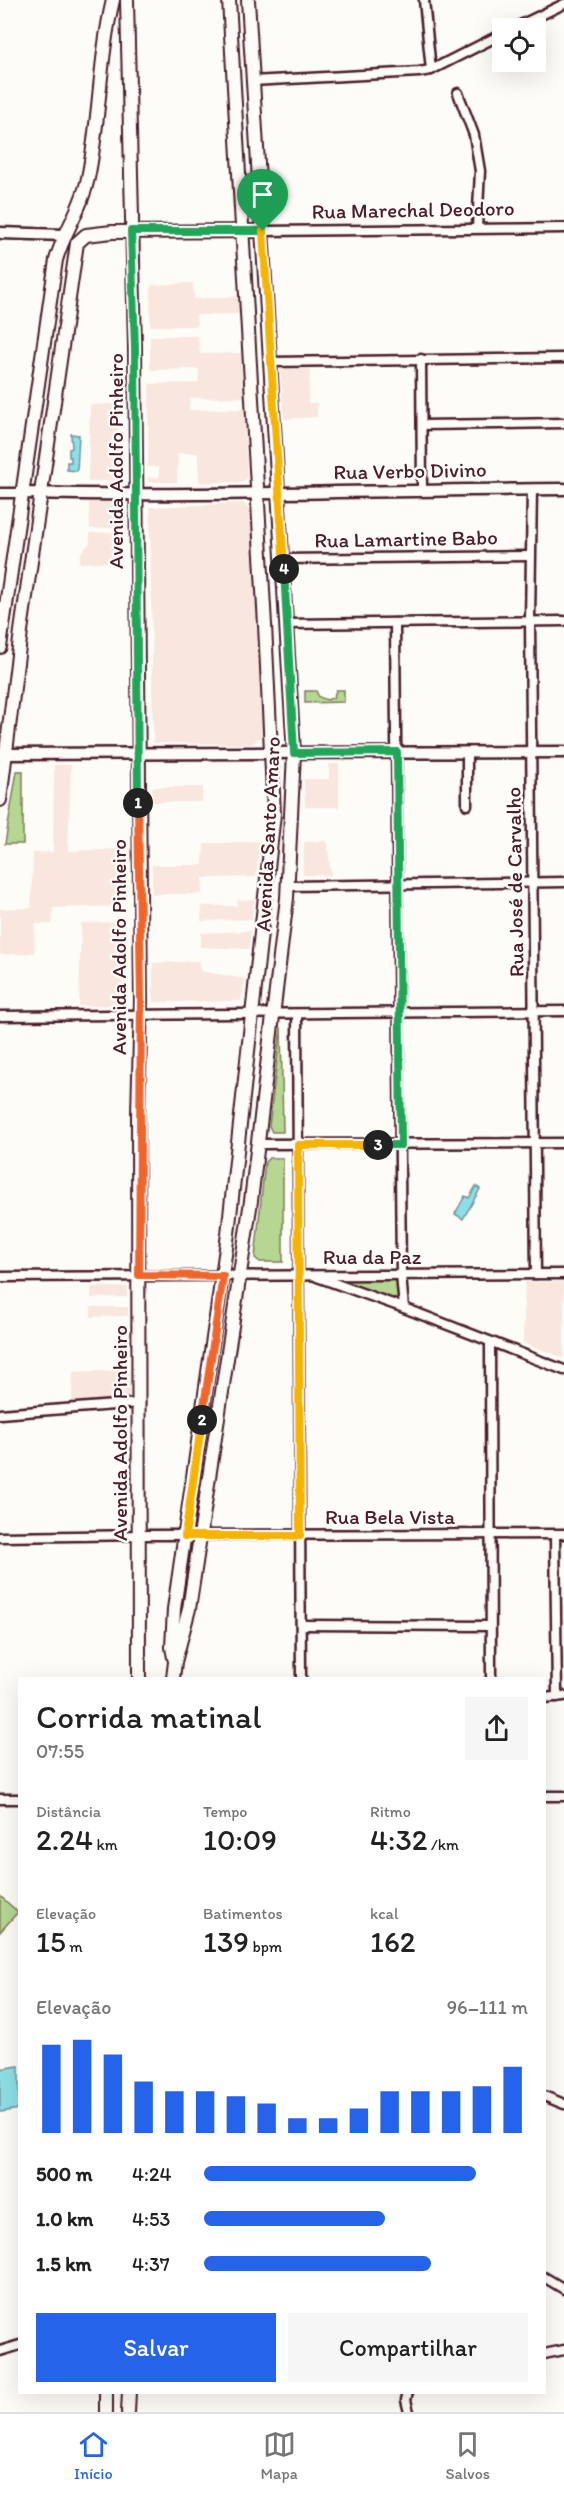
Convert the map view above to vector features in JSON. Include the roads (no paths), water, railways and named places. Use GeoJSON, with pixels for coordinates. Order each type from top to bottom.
{"type":"FeatureCollection","features":[{"type":"Feature","properties":{"kind":"main road"},"geometry":{"type":"LineString","coordinates":[[0,647],[56,260],[64,235],[82,201],[89,175],[101,71],[113,0]]}},
{"type":"Feature","properties":{"kind":"main road","name":"Avenida Adolfo Pinheiro"},"geometry":{"type":"LineString","coordinates":[[127,0],[135,348],[140,1014],[139,1677]]}},
{"type":"Feature","properties":{"kind":"main road","name":"Avenida Santo Amaro"},"geometry":{"type":"LineString","coordinates":[[175,1662],[172,1647],[173,1620],[223,1276],[274,814],[229,0]]}},
{"type":"Feature","properties":{"kind":"main road","name":"Avenida Santo Amaro"},"geometry":{"type":"LineString","coordinates":[[173,1677],[185,1629],[241,1275],[288,886],[294,753],[248,0]]}},
{"type":"Feature","properties":{"kind":"main road","name":"Rua Marechal Deodoro"},"geometry":{"type":"LineString","coordinates":[[41,493],[75,248],[83,237],[92,234],[131,231],[263,231]]}},
{"type":"Feature","properties":{"kind":"main road"},"geometry":{"type":"LineString","coordinates":[[0,800],[2,754],[41,493]]}},
{"type":"Feature","properties":{"kind":"main road"},"geometry":{"type":"LineString","coordinates":[[239,1144],[258,1144]]}},
{"type":"Feature","properties":{"kind":"main road"},"geometry":{"type":"LineString","coordinates":[[106,2394],[106,2412]]}},
{"type":"Feature","properties":{"kind":"main road"},"geometry":{"type":"LineString","coordinates":[[128,2412],[129,2394]]}},
{"type":"Feature","properties":{"kind":"street"},"geometry":{"type":"LineString","coordinates":[[424,0],[431,70]]}},
{"type":"Feature","properties":{"kind":"street"},"geometry":{"type":"LineString","coordinates":[[535,18],[564,4]]}},
{"type":"Feature","properties":{"kind":"street"},"geometry":{"type":"LineString","coordinates":[[252,81],[431,70],[492,39]]}},
{"type":"Feature","properties":{"kind":"street"},"geometry":{"type":"LineString","coordinates":[[458,93],[474,135],[480,171],[477,228]]}},
{"type":"Feature","properties":{"kind":"street","name":"Rua Marechal Deodoro"},"geometry":{"type":"LineString","coordinates":[[263,231],[564,228]]}},
{"type":"Feature","properties":{"kind":"street"},"geometry":{"type":"LineString","coordinates":[[0,233],[64,235]]}},
{"type":"Feature","properties":{"kind":"street"},"geometry":{"type":"LineString","coordinates":[[271,362],[564,358]]}},
{"type":"Feature","properties":{"kind":"street"},"geometry":{"type":"LineString","coordinates":[[421,359],[422,489]]}},
{"type":"Feature","properties":{"kind":"street"},"geometry":{"type":"LineString","coordinates":[[422,425],[564,423]]}},
{"type":"Feature","properties":{"kind":"street","name":"Rua Verbo Divino"},"geometry":{"type":"LineString","coordinates":[[22,493],[278,494],[422,489],[564,489]]}},
{"type":"Feature","properties":{"kind":"street","name":"Rua José de Carvalho"},"geometry":{"type":"LineString","coordinates":[[532,489],[530,621],[536,1274]]}},
{"type":"Feature","properties":{"kind":"street"},"geometry":{"type":"LineString","coordinates":[[0,493],[22,493]]}},
{"type":"Feature","properties":{"kind":"street","name":"Rua Lamartine Babo"},"geometry":{"type":"LineString","coordinates":[[283,559],[530,556]]}},
{"type":"Feature","properties":{"kind":"street"},"geometry":{"type":"LineString","coordinates":[[286,624],[564,621]]}},
{"type":"Feature","properties":{"kind":"street"},"geometry":{"type":"LineString","coordinates":[[395,622],[401,1275],[404,1308]]}},
{"type":"Feature","properties":{"kind":"street"},"geometry":{"type":"LineString","coordinates":[[466,752],[467,805]]}},
{"type":"Feature","properties":{"kind":"street"},"geometry":{"type":"LineString","coordinates":[[2,754],[564,752]]}},
{"type":"Feature","properties":{"kind":"street"},"geometry":{"type":"LineString","coordinates":[[288,886],[564,882]]}},
{"type":"Feature","properties":{"kind":"street"},"geometry":{"type":"LineString","coordinates":[[0,1016],[564,1011]]}},
{"type":"Feature","properties":{"kind":"street"},"geometry":{"type":"LineString","coordinates":[[297,1014],[302,1677]]}},
{"type":"Feature","properties":{"kind":"street"},"geometry":{"type":"LineString","coordinates":[[258,1144],[564,1143]]}},
{"type":"Feature","properties":{"kind":"street","name":"Rua da Paz"},"geometry":{"type":"LineString","coordinates":[[0,1277],[564,1274]]}},
{"type":"Feature","properties":{"kind":"street"},"geometry":{"type":"LineString","coordinates":[[311,1275],[564,1370]]}},
{"type":"Feature","properties":{"kind":"street"},"geometry":{"type":"LineString","coordinates":[[490,1342],[491,1677]]}},
{"type":"Feature","properties":{"kind":"street"},"geometry":{"type":"LineString","coordinates":[[0,1414],[140,1403]]}},
{"type":"Feature","properties":{"kind":"street"},"geometry":{"type":"LineString","coordinates":[[560,1534],[560,1697]]}},
{"type":"Feature","properties":{"kind":"street","name":"Rua Bela Vista"},"geometry":{"type":"LineString","coordinates":[[0,1537],[560,1534]]}},
{"type":"Feature","properties":{"kind":"street"},"geometry":{"type":"LineString","coordinates":[[302,1624],[490,1626]]}},
{"type":"Feature","properties":{"kind":"street"},"geometry":{"type":"LineString","coordinates":[[546,1796],[564,1796]]}},
{"type":"Feature","properties":{"kind":"street"},"geometry":{"type":"LineString","coordinates":[[0,1799],[18,1799]]}},
{"type":"Feature","properties":{"kind":"street"},"geometry":{"type":"LineString","coordinates":[[546,2097],[564,2104]]}},
{"type":"Feature","properties":{"kind":"street"},"geometry":{"type":"LineString","coordinates":[[546,2278],[564,2289]]}},
{"type":"Feature","properties":{"kind":"street"},"geometry":{"type":"LineString","coordinates":[[0,2351],[18,2346]]}},
{"type":"Feature","properties":{"kind":"street"},"geometry":{"type":"LineString","coordinates":[[546,2354],[564,2350]]}},
{"type":"Feature","properties":{"kind":"street"},"geometry":{"type":"LineString","coordinates":[[408,2394],[406,2400],[409,2412]]}},
{"type":"Feature","properties":{"kind":"water"},"geometry":{"type":"Polygon","coordinates":[[[71,434],[79,435],[77,471],[67,470],[67,462],[71,462],[69,449],[72,448],[71,434]]]}},
{"type":"Feature","properties":{"kind":"water"},"geometry":{"type":"Polygon","coordinates":[[[476,1186],[480,1189],[463,1219],[455,1214],[465,1196],[469,1198],[476,1186]]]}},
{"type":"Feature","properties":{"kind":"water"},"geometry":{"type":"Polygon","coordinates":[[[18,2066],[18,2109],[0,2112],[0,2069],[18,2066]]]}}]}
